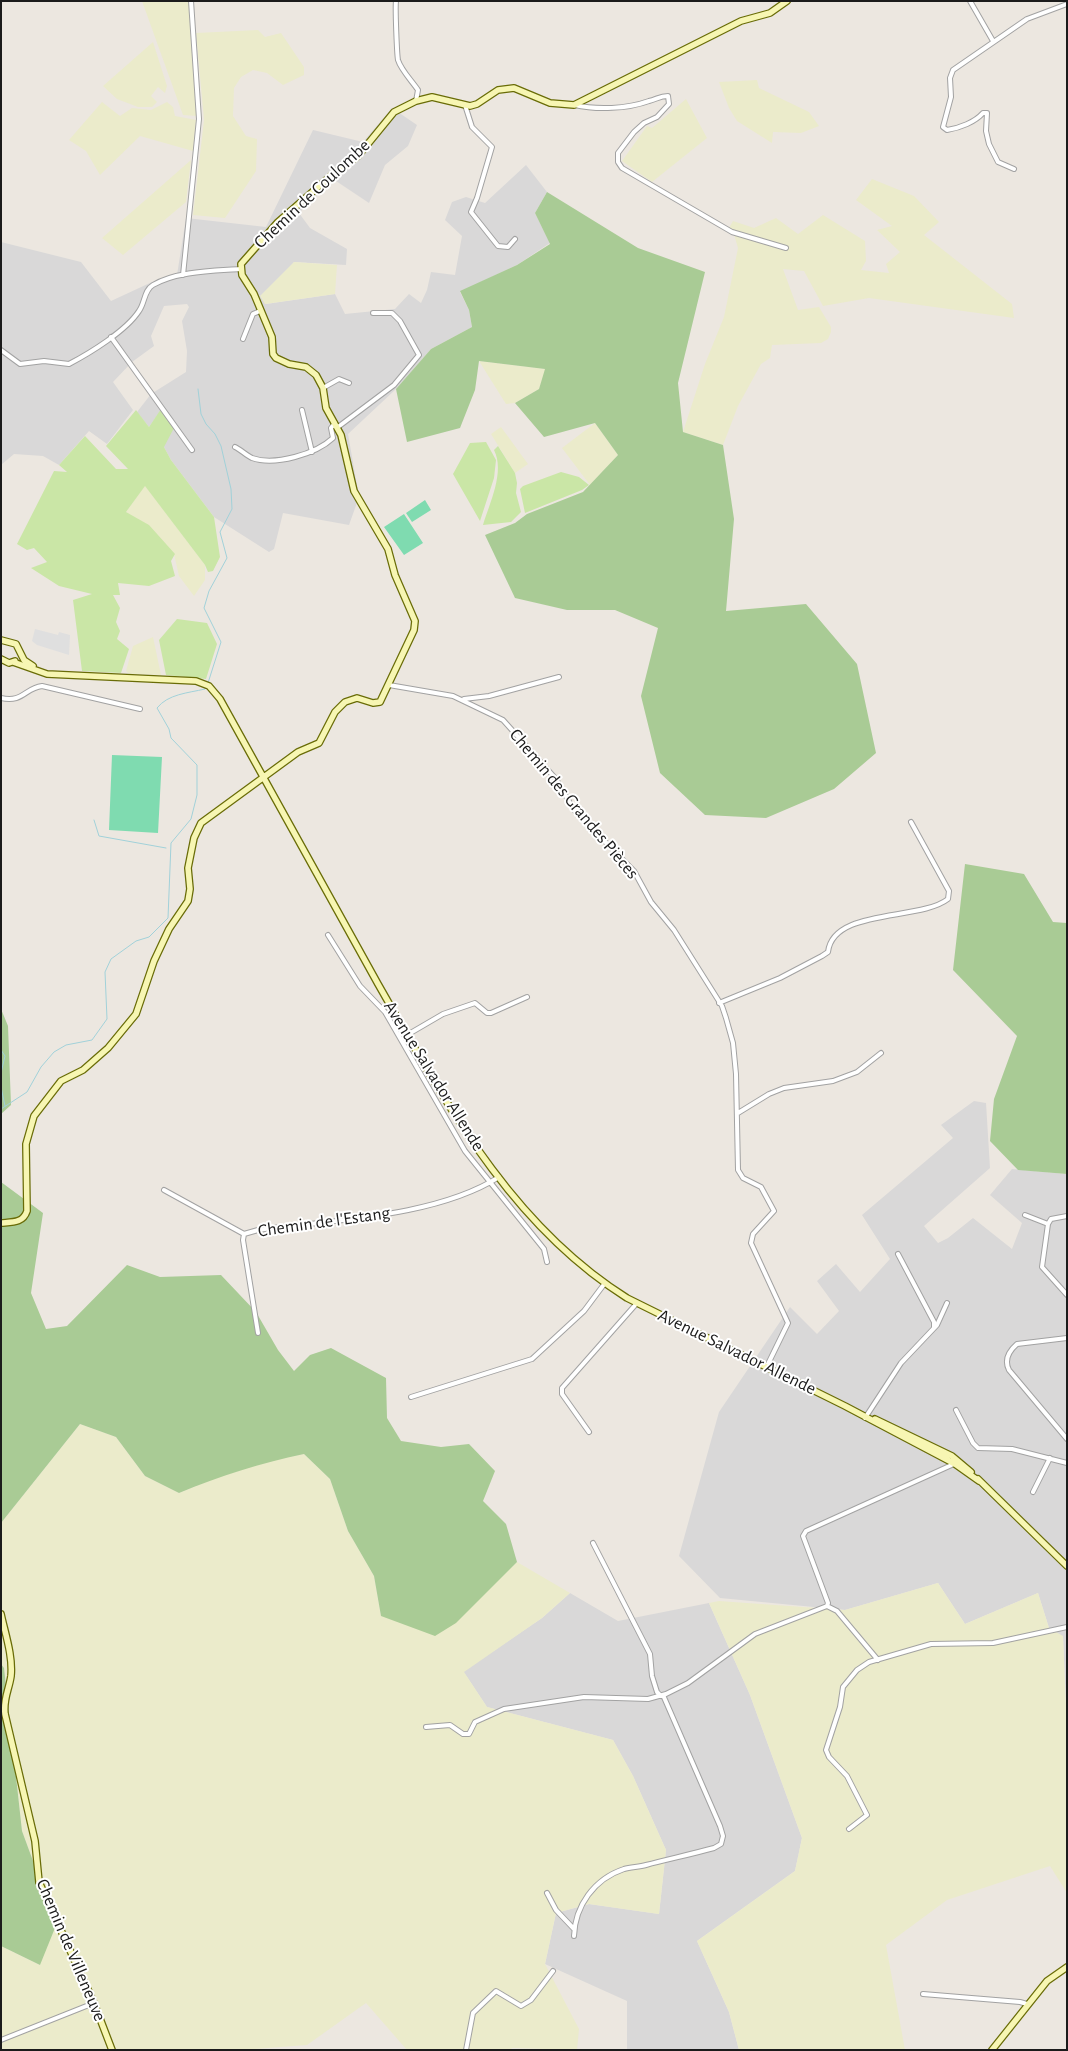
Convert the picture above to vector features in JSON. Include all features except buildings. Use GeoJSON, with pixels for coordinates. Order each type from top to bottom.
{"type":"FeatureCollection","features":[{"type":"Feature","properties":{"kind":"street"},"geometry":{"type":"LineString","coordinates":[[183,275],[200,119],[191,1]]}},
{"type":"Feature","properties":{"kind":"street"},"geometry":{"type":"LineString","coordinates":[[396,1],[398,60],[418,90],[416,101]]}},
{"type":"Feature","properties":{"kind":"street"},"geometry":{"type":"LineString","coordinates":[[574,105],[741,22],[770,13],[787,1]]}},
{"type":"Feature","properties":{"kind":"street"},"geometry":{"type":"LineString","coordinates":[[970,1],[993,41]]}},
{"type":"Feature","properties":{"kind":"street"},"geometry":{"type":"LineString","coordinates":[[1014,169],[998,162],[989,144],[986,131],[988,113],[983,113],[975,121],[952,129],[947,130],[944,127],[951,96],[950,78],[953,70],[1027,19],[1067,4]]}},
{"type":"Feature","properties":{"kind":"street"},"geometry":{"type":"LineString","coordinates":[[515,239],[508,247],[498,246],[471,212],[492,147],[472,127],[465,105],[477,104],[498,90],[514,88],[550,103],[605,108],[649,102],[661,96],[668,96],[669,104],[662,112],[644,123],[618,153],[618,162],[622,168],[732,232],[786,248]]}},
{"type":"Feature","properties":{"kind":"street","name":"Chemin de Coulombe"},"geometry":{"type":"LineString","coordinates":[[240,269],[250,252],[278,222],[333,174],[358,156],[394,112],[416,101],[432,97],[465,105]]}},
{"type":"Feature","properties":{"kind":"street"},"geometry":{"type":"LineString","coordinates":[[1,350],[20,364],[44,361],[70,364],[112,337],[139,312],[151,286],[183,275],[240,269],[272,337],[273,354],[276,358],[290,364],[306,367],[316,375],[323,388],[326,408],[337,425],[354,491],[362,508],[384,540],[395,575],[415,621],[412,637],[382,700],[377,703],[357,698],[345,702],[335,712],[319,743],[298,752],[201,823],[194,838],[188,868],[190,889],[188,901],[169,929],[154,960],[136,1014],[108,1048],[83,1070],[61,1081],[34,1116],[26,1144],[27,1210],[22,1219],[16,1222],[1,1223]]}},
{"type":"Feature","properties":{"kind":"street"},"geometry":{"type":"LineString","coordinates":[[243,339],[253,314],[260,311]]}},
{"type":"Feature","properties":{"kind":"street"},"geometry":{"type":"LineString","coordinates":[[235,447],[252,458],[266,459],[298,457],[312,452],[333,438],[331,428],[394,385],[419,355],[400,320],[392,313],[373,313]]}},
{"type":"Feature","properties":{"kind":"street"},"geometry":{"type":"LineString","coordinates":[[112,337],[192,450]]}},
{"type":"Feature","properties":{"kind":"street"},"geometry":{"type":"LineString","coordinates":[[323,388],[339,379],[349,383]]}},
{"type":"Feature","properties":{"kind":"street"},"geometry":{"type":"LineString","coordinates":[[302,410],[312,452]]}},
{"type":"Feature","properties":{"kind":"street"},"geometry":{"type":"LineString","coordinates":[[3,643],[16,644],[20,654],[30,664],[57,674]]}},
{"type":"Feature","properties":{"kind":"street"},"geometry":{"type":"LineString","coordinates":[[6,662],[20,654]]}},
{"type":"Feature","properties":{"kind":"street"},"geometry":{"type":"LineString","coordinates":[[6,662],[41,673],[57,674]]}},
{"type":"Feature","properties":{"kind":"street","name":"Avenue Salvador Allende"},"geometry":{"type":"LineString","coordinates":[[57,674],[196,681],[207,685],[220,699],[457,1119],[523,1210],[545,1233],[605,1284],[638,1303],[845,1406],[955,1464],[979,1481]]}},
{"type":"Feature","properties":{"kind":"street"},"geometry":{"type":"LineString","coordinates":[[462,699],[489,696],[558,677]]}},
{"type":"Feature","properties":{"kind":"street"},"geometry":{"type":"LineString","coordinates":[[1,698],[18,699],[33,688],[42,686],[140,709]]}},
{"type":"Feature","properties":{"kind":"street","name":"Chemin des Grandes Pièces"},"geometry":{"type":"LineString","coordinates":[[389,686],[453,696],[503,720],[556,779],[574,810],[634,871],[651,902],[674,930],[720,1003],[732,1042],[738,1113],[740,1174],[761,1187],[774,1211],[753,1234],[751,1243],[788,1323],[767,1366]]}},
{"type":"Feature","properties":{"kind":"street"},"geometry":{"type":"LineString","coordinates":[[270,771],[271,791]]}},
{"type":"Feature","properties":{"kind":"street"},"geometry":{"type":"LineString","coordinates":[[720,1003],[772,982],[822,956],[828,952],[829,944],[834,936],[857,923],[918,910],[948,899],[949,891],[911,822]]}},
{"type":"Feature","properties":{"kind":"street"},"geometry":{"type":"LineString","coordinates":[[328,935],[360,986],[386,1012],[465,1151],[544,1249],[547,1262]]}},
{"type":"Feature","properties":{"kind":"street"},"geometry":{"type":"LineString","coordinates":[[400,1038],[443,1014],[475,1003],[487,1013],[492,1014],[527,997]]}},
{"type":"Feature","properties":{"kind":"street"},"geometry":{"type":"LineString","coordinates":[[738,1113],[769,1094],[784,1088],[833,1081],[857,1072],[881,1053]]}},
{"type":"Feature","properties":{"kind":"street","name":"Chemin de l'Estang"},"geometry":{"type":"LineString","coordinates":[[258,1334],[243,1240],[244,1234],[258,1230],[424,1207],[499,1177]]}},
{"type":"Feature","properties":{"kind":"street"},"geometry":{"type":"LineString","coordinates":[[164,1190],[244,1234]]}},
{"type":"Feature","properties":{"kind":"street"},"geometry":{"type":"LineString","coordinates":[[1025,1215],[1048,1224]]}},
{"type":"Feature","properties":{"kind":"street"},"geometry":{"type":"LineString","coordinates":[[1067,1216],[1051,1219],[1048,1224],[1042,1267],[1067,1295]]}},
{"type":"Feature","properties":{"kind":"street"},"geometry":{"type":"LineString","coordinates":[[898,1254],[934,1322],[934,1328]]}},
{"type":"Feature","properties":{"kind":"street"},"geometry":{"type":"LineString","coordinates":[[411,1397],[532,1359],[584,1311],[605,1284]]}},
{"type":"Feature","properties":{"kind":"street"},"geometry":{"type":"LineString","coordinates":[[589,1432],[562,1394],[562,1388],[638,1303]]}},
{"type":"Feature","properties":{"kind":"street"},"geometry":{"type":"LineString","coordinates":[[866,1417],[901,1363],[934,1328],[947,1303]]}},
{"type":"Feature","properties":{"kind":"street"},"geometry":{"type":"LineString","coordinates":[[1067,1338],[1017,1344],[1011,1349],[1007,1360],[1009,1370],[1067,1439]]}},
{"type":"Feature","properties":{"kind":"street"},"geometry":{"type":"LineString","coordinates":[[956,1410],[973,1443],[978,1448],[1012,1449],[1067,1463]]}},
{"type":"Feature","properties":{"kind":"street","name":"Avenue Salvador Allende"},"geometry":{"type":"LineString","coordinates":[[866,1417],[943,1451],[969,1470],[1067,1570]]}},
{"type":"Feature","properties":{"kind":"street"},"geometry":{"type":"LineString","coordinates":[[1033,1492],[1050,1458]]}},
{"type":"Feature","properties":{"kind":"street"},"geometry":{"type":"LineString","coordinates":[[827,1606],[828,1603],[803,1536],[806,1531],[955,1464],[958,1463],[969,1470]]}},
{"type":"Feature","properties":{"kind":"street"},"geometry":{"type":"LineString","coordinates":[[574,1936],[575,1921],[587,1896],[595,1885],[602,1880],[625,1868],[714,1848],[721,1844],[722,1836],[720,1826],[662,1695],[657,1692],[652,1676],[650,1654],[593,1543]]}},
{"type":"Feature","properties":{"kind":"street"},"geometry":{"type":"LineString","coordinates":[[426,1727],[450,1725],[464,1734],[469,1734],[475,1722],[504,1709],[584,1697],[648,1699],[662,1695],[688,1683],[755,1634],[827,1606],[837,1611],[878,1660]]}},
{"type":"Feature","properties":{"kind":"street","name":"Chemin de Villeneuve"},"geometry":{"type":"LineString","coordinates":[[1,1614],[11,1666],[4,1706],[35,1841],[39,1882],[94,2003],[112,2050]]}},
{"type":"Feature","properties":{"kind":"street"},"geometry":{"type":"LineString","coordinates":[[849,1829],[867,1815],[847,1776],[829,1757],[826,1746],[836,1722],[843,1687],[857,1670],[878,1660],[931,1644],[993,1643],[1067,1627]]}},
{"type":"Feature","properties":{"kind":"street"},"geometry":{"type":"LineString","coordinates":[[547,1893],[556,1910],[574,1929]]}},
{"type":"Feature","properties":{"kind":"street"},"geometry":{"type":"LineString","coordinates":[[992,2050],[1047,1981],[1067,1967]]}},
{"type":"Feature","properties":{"kind":"street"},"geometry":{"type":"LineString","coordinates":[[466,2050],[473,2013],[496,1991],[521,2006],[531,2000],[553,1971]]}},
{"type":"Feature","properties":{"kind":"street"},"geometry":{"type":"LineString","coordinates":[[923,1994],[1027,2004]]}},
{"type":"Feature","properties":{"kind":"street"},"geometry":{"type":"LineString","coordinates":[[1,2040],[94,2003]]}},
{"type":"Feature","properties":{"kind":"shaded area"},"geometry":{"type":"Polygon","coordinates":[[[392,108],[417,125],[408,146],[385,165],[369,203],[333,179],[299,213],[310,228],[347,249],[346,265],[294,262],[266,304],[335,294],[345,314],[395,309],[409,294],[421,303],[427,290],[431,272],[455,275],[462,236],[445,220],[452,202],[466,197],[485,203],[526,165],[547,192],[535,213],[550,243],[517,265],[460,292],[469,310],[472,327],[431,349],[396,389],[348,434],[359,497],[349,525],[283,513],[274,549],[269,552],[214,517],[171,460],[164,447],[161,410],[149,427],[137,412],[151,394],[186,372],[187,351],[182,321],[189,307],[187,304],[164,306],[151,336],[154,346],[132,362],[113,382],[133,410],[107,444],[89,431],[59,465],[43,456],[14,454],[1,465],[1,242],[81,262],[111,301],[152,282],[177,275],[186,218],[266,227],[313,130],[363,142],[392,108]]]}},
{"type":"Feature","properties":{"kind":"shaded area"},"geometry":{"type":"Polygon","coordinates":[[[35,629],[58,635],[59,632],[70,635],[69,655],[37,645],[32,641],[35,629]]]}},
{"type":"Feature","properties":{"kind":"shaded area"},"geometry":{"type":"Polygon","coordinates":[[[974,1101],[986,1103],[990,1168],[924,1226],[938,1243],[948,1238],[973,1218],[1012,1249],[1022,1223],[990,1195],[1012,1169],[1067,1174],[1067,1729],[1063,1637],[1049,1628],[1038,1593],[965,1624],[938,1583],[845,1610],[720,1598],[679,1556],[719,1412],[790,1307],[817,1334],[839,1311],[817,1281],[836,1264],[860,1292],[890,1259],[862,1215],[953,1138],[941,1125],[974,1101]]]}},
{"type":"Feature","properties":{"kind":"shaded area"},"geometry":{"type":"Polygon","coordinates":[[[570,1593],[618,1621],[709,1603],[750,1695],[802,1838],[795,1871],[697,1941],[729,2012],[739,2050],[627,2050],[627,2001],[545,1964],[556,1913],[589,1904],[659,1914],[666,1850],[633,1776],[613,1740],[487,1707],[463,1671],[542,1618],[570,1593]]]}},
{"type":"Feature","properties":{"kind":"green space"},"geometry":{"type":"Polygon","coordinates":[[[142,1],[189,1],[197,116],[183,115],[142,1]]]}},
{"type":"Feature","properties":{"kind":"green space"},"geometry":{"type":"Polygon","coordinates":[[[258,30],[265,37],[281,33],[304,67],[304,75],[283,85],[267,73],[253,70],[241,77],[234,88],[233,116],[246,136],[257,139],[256,171],[225,218],[193,215],[204,120],[196,33],[258,30]]]}},
{"type":"Feature","properties":{"kind":"green space"},"geometry":{"type":"Polygon","coordinates":[[[153,42],[167,86],[165,93],[158,87],[151,96],[157,102],[152,107],[138,107],[117,99],[103,86],[153,42]]]}},
{"type":"Feature","properties":{"kind":"green space"},"geometry":{"type":"Polygon","coordinates":[[[757,80],[759,88],[809,112],[819,126],[801,133],[773,132],[772,143],[737,121],[729,108],[719,82],[757,80]]]}},
{"type":"Feature","properties":{"kind":"green space"},"geometry":{"type":"Polygon","coordinates":[[[686,99],[707,138],[652,182],[622,161],[647,126],[652,128],[686,99]]]}},
{"type":"Feature","properties":{"kind":"green space"},"geometry":{"type":"Polygon","coordinates":[[[102,102],[120,116],[132,108],[151,110],[167,102],[173,107],[175,116],[196,120],[193,151],[140,136],[100,175],[86,151],[69,140],[102,102]]]}},
{"type":"Feature","properties":{"kind":"green space"},"geometry":{"type":"Polygon","coordinates":[[[191,160],[186,202],[123,255],[102,238],[191,160]]]}},
{"type":"Feature","properties":{"kind":"green space"},"geometry":{"type":"Polygon","coordinates":[[[872,179],[914,196],[939,222],[924,235],[1012,304],[1014,318],[869,298],[823,306],[804,271],[783,269],[798,310],[819,307],[831,327],[828,339],[821,343],[772,345],[770,358],[761,364],[738,406],[723,445],[683,432],[705,364],[724,317],[738,248],[733,231],[729,228],[733,221],[754,228],[776,218],[798,234],[823,215],[865,241],[866,261],[861,270],[889,273],[886,264],[900,252],[877,230],[892,226],[856,200],[872,179]]]}},
{"type":"Feature","properties":{"kind":"green space"},"geometry":{"type":"Polygon","coordinates":[[[547,192],[638,248],[705,272],[678,383],[683,432],[723,445],[734,519],[726,611],[806,604],[857,664],[876,753],[834,789],[766,818],[705,815],[660,773],[641,696],[658,628],[615,610],[567,610],[515,598],[485,535],[515,523],[527,514],[583,492],[618,455],[595,423],[544,437],[515,403],[539,389],[545,369],[479,361],[475,390],[460,428],[407,442],[396,389],[431,349],[472,327],[469,310],[460,291],[517,265],[550,244],[535,213],[547,192]]]}},
{"type":"Feature","properties":{"kind":"green space"},"geometry":{"type":"Polygon","coordinates":[[[294,262],[337,265],[335,294],[265,304],[260,296],[294,262]]]}},
{"type":"Feature","properties":{"kind":"green space"},"geometry":{"type":"Polygon","coordinates":[[[479,361],[546,369],[539,389],[515,403],[506,404],[479,361]]]}},
{"type":"Feature","properties":{"kind":"green space"},"geometry":{"type":"Polygon","coordinates":[[[161,409],[174,428],[164,447],[171,460],[214,517],[220,557],[213,571],[208,572],[205,565],[145,486],[126,512],[149,525],[175,554],[171,561],[175,576],[149,586],[118,583],[120,595],[113,595],[120,608],[116,622],[120,631],[117,639],[129,649],[121,673],[82,671],[73,600],[92,594],[59,586],[31,568],[47,562],[34,548],[27,550],[17,544],[54,471],[67,472],[59,465],[85,436],[116,469],[128,469],[106,446],[136,410],[149,427],[161,409]]]}},
{"type":"Feature","properties":{"kind":"green space"},"geometry":{"type":"Polygon","coordinates":[[[595,423],[618,455],[590,485],[562,448],[595,423]]]}},
{"type":"Feature","properties":{"kind":"green space"},"geometry":{"type":"Polygon","coordinates":[[[501,427],[528,464],[515,473],[491,434],[501,427]]]}},
{"type":"Feature","properties":{"kind":"green space"},"geometry":{"type":"Polygon","coordinates":[[[486,442],[496,460],[494,478],[480,521],[453,474],[470,443],[486,442]]]}},
{"type":"Feature","properties":{"kind":"green space"},"geometry":{"type":"Polygon","coordinates":[[[498,446],[515,473],[516,493],[521,512],[511,522],[483,525],[497,477],[497,459],[494,450],[498,446]]]}},
{"type":"Feature","properties":{"kind":"green space"},"geometry":{"type":"Polygon","coordinates":[[[561,472],[579,477],[589,485],[582,490],[525,513],[520,489],[523,486],[561,472]]]}},
{"type":"Feature","properties":{"kind":"green space"},"geometry":{"type":"Polygon","coordinates":[[[145,485],[205,565],[205,580],[194,596],[179,576],[174,554],[126,512],[145,485]]]}},
{"type":"Feature","properties":{"kind":"green space"},"geometry":{"type":"Polygon","coordinates":[[[425,500],[431,510],[412,522],[406,513],[425,500]]]}},
{"type":"Feature","properties":{"kind":"green space"},"geometry":{"type":"Polygon","coordinates":[[[404,514],[423,543],[404,555],[384,527],[404,514]]]}},
{"type":"Feature","properties":{"kind":"green space"},"geometry":{"type":"Polygon","coordinates":[[[177,619],[207,623],[217,644],[206,679],[166,675],[159,640],[177,619]]]}},
{"type":"Feature","properties":{"kind":"green space"},"geometry":{"type":"Polygon","coordinates":[[[153,637],[161,675],[129,674],[126,671],[133,646],[153,637]]]}},
{"type":"Feature","properties":{"kind":"green space"},"geometry":{"type":"Polygon","coordinates":[[[112,755],[162,757],[158,833],[109,830],[112,755]]]}},
{"type":"Feature","properties":{"kind":"green space"},"geometry":{"type":"Polygon","coordinates":[[[965,864],[1024,874],[1053,922],[1067,923],[1067,1174],[1018,1170],[990,1141],[994,1099],[1017,1036],[953,970],[965,864]]]}},
{"type":"Feature","properties":{"kind":"green space"},"geometry":{"type":"Polygon","coordinates":[[[1,1009],[8,1026],[11,1105],[1,1114],[1,1009]]]}},
{"type":"Feature","properties":{"kind":"green space"},"geometry":{"type":"Polygon","coordinates":[[[1,1182],[43,1213],[31,1293],[46,1329],[67,1326],[127,1265],[160,1277],[221,1275],[256,1312],[278,1350],[294,1371],[310,1355],[331,1348],[386,1378],[387,1418],[401,1441],[441,1447],[469,1444],[495,1471],[483,1501],[506,1524],[517,1562],[456,1623],[435,1636],[381,1616],[374,1576],[348,1531],[330,1479],[304,1454],[241,1470],[179,1493],[145,1476],[116,1437],[80,1424],[1,1523],[1,1182]]]}},
{"type":"Feature","properties":{"kind":"green space"},"geometry":{"type":"Polygon","coordinates":[[[80,1424],[116,1437],[145,1476],[179,1493],[210,1480],[267,1461],[304,1454],[330,1479],[348,1531],[374,1576],[381,1616],[488,1589],[517,1562],[570,1593],[542,1618],[464,1672],[487,1707],[613,1740],[633,1776],[666,1850],[659,1914],[589,1904],[556,1913],[545,1964],[579,2029],[577,2050],[512,2048],[510,2050],[407,2050],[366,2003],[307,2045],[242,2050],[1,2050],[1,1946],[40,1965],[44,1891],[22,1831],[4,1668],[1,1664],[1,1523],[80,1424]]]}},
{"type":"Feature","properties":{"kind":"green space"},"geometry":{"type":"Polygon","coordinates":[[[938,1583],[965,1624],[1038,1593],[1049,1628],[1063,1636],[1067,1730],[1067,1893],[1050,1866],[947,1900],[886,1945],[905,2050],[739,2050],[729,2012],[697,1941],[795,1871],[802,1838],[750,1695],[709,1603],[719,1601],[845,1610],[938,1583]]]}},
{"type":"Feature","properties":{"kind":"green space"},"geometry":{"type":"Polygon","coordinates":[[[1,1664],[4,1668],[22,1831],[44,1891],[59,1918],[40,1965],[1,1946],[1,1664]]]}},
{"type":"Feature","properties":{"kind":"waterway"},"geometry":{"type":"LineString","coordinates":[[198,389],[201,414],[221,446],[231,489],[232,509],[220,532],[227,558],[209,591],[204,608],[221,642],[208,683]]}},
{"type":"Feature","properties":{"kind":"waterway"},"geometry":{"type":"LineString","coordinates":[[1,1109],[27,1092],[41,1067],[54,1052],[66,1045],[92,1040],[107,1019],[105,972],[111,959],[136,941],[149,937],[168,918],[171,843],[191,819],[197,795],[197,765],[171,738],[169,729],[157,708],[173,697],[205,689],[207,686]]}},
{"type":"Feature","properties":{"kind":"waterway"},"geometry":{"type":"LineString","coordinates":[[94,820],[99,836],[166,848]]}},
{"type":"Feature","properties":{"kind":"waterway"},"geometry":{"type":"LineString","coordinates":[[1,1050],[5,1056],[1,1073]]}},
{"type":"Feature","properties":{"kind":"waterway"},"geometry":{"type":"LineString","coordinates":[[1,1087],[5,1106]]}}]}
